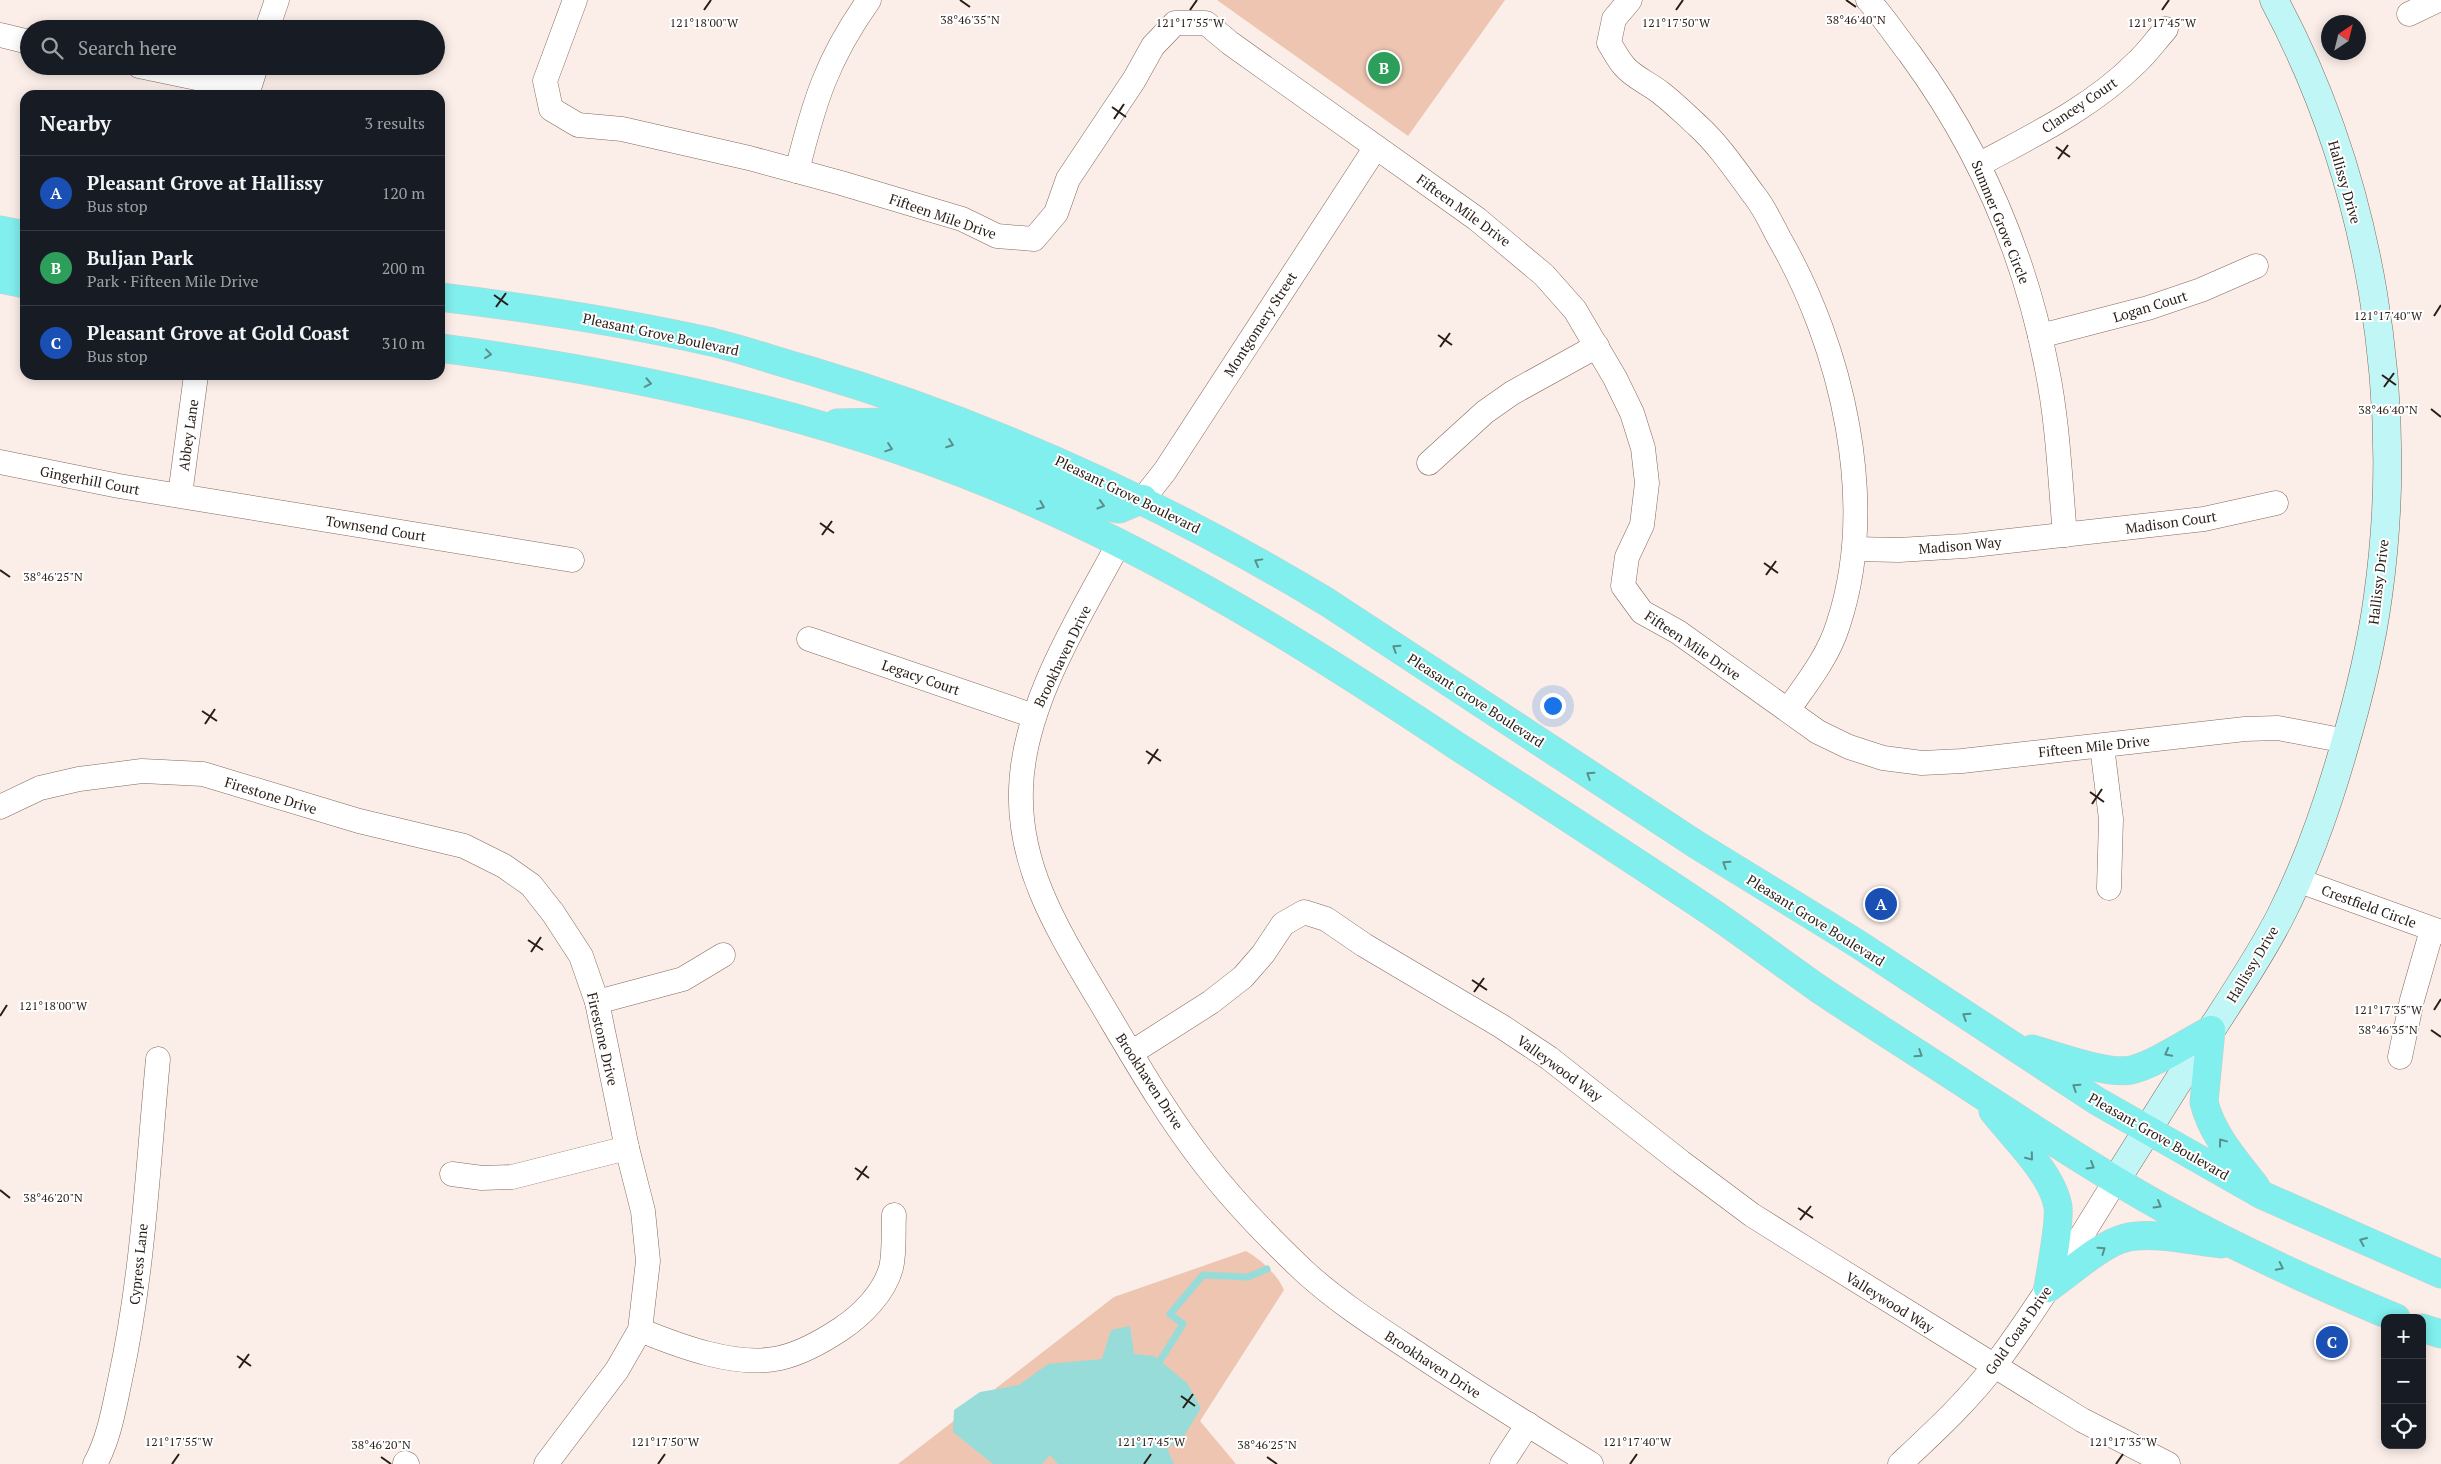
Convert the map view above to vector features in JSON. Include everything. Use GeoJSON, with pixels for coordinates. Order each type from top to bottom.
{"type":"FeatureCollection","features":[{"type":"Feature","properties":{"kind":"main road"},"geometry":{"type":"LineString","coordinates":[[0,230],[20,235]]}},
{"type":"Feature","properties":{"kind":"main road"},"geometry":{"type":"LineString","coordinates":[[0,256],[20,260]]}},
{"type":"Feature","properties":{"kind":"main road"},"geometry":{"type":"LineString","coordinates":[[0,279],[20,283]]}},
{"type":"Feature","properties":{"kind":"main road","name":"Pleasant Grove Boulevard"},"geometry":{"type":"LineString","coordinates":[[445,298],[548,310],[714,342],[875,390],[970,424],[1044,454],[1143,499],[1327,602],[1697,845],[1842,934],[2097,1101],[2262,1195],[2441,1274]]}},
{"type":"Feature","properties":{"kind":"main road"},"geometry":{"type":"LineString","coordinates":[[445,349],[549,363],[702,393],[818,424],[957,472],[1046,508],[1119,543],[1204,588],[1300,644],[1670,885],[1825,992],[2066,1150],[2116,1180],[2236,1246],[2317,1285],[2386,1314]]}},
{"type":"Feature","properties":{"kind":"main road"},"geometry":{"type":"LineString","coordinates":[[818,424],[891,422],[991,459],[1100,505],[1119,509],[1143,499]]}},
{"type":"Feature","properties":{"kind":"main road"},"geometry":{"type":"LineString","coordinates":[[2006,1042],[2110,1070],[2130,1070],[2150,1062],[2211,1030]]}},
{"type":"Feature","properties":{"kind":"main road"},"geometry":{"type":"LineString","coordinates":[[2211,1030],[2204,1102],[2207,1113],[2217,1134],[2262,1195]]}},
{"type":"Feature","properties":{"kind":"main road"},"geometry":{"type":"LineString","coordinates":[[1977,1092],[2047,1178],[2055,1194],[2058,1209],[2048,1288]]}},
{"type":"Feature","properties":{"kind":"main road"},"geometry":{"type":"LineString","coordinates":[[2048,1288],[2112,1243],[2126,1238],[2147,1236],[2236,1246]]}},
{"type":"Feature","properties":{"kind":"main road"},"geometry":{"type":"LineString","coordinates":[[2426,1329],[2441,1334]]}},
{"type":"Feature","properties":{"kind":"street"},"geometry":{"type":"LineString","coordinates":[[270,20],[277,0]]}},
{"type":"Feature","properties":{"kind":"street","name":"Fifteen Mile Drive"},"geometry":{"type":"LineString","coordinates":[[575,0],[545,81],[551,109],[578,126],[622,129],[796,171],[962,220],[997,236],[1034,239],[1056,213],[1068,179],[1134,80],[1152,46],[1175,23],[1206,23],[1230,43],[1512,245],[1544,275],[1575,310],[1597,346],[1632,413],[1643,448],[1647,483],[1642,525],[1627,557],[1622,586],[1642,612],[1678,632],[1818,732],[1849,747],[1884,758],[1922,763],[1962,762],[2245,730],[2278,728],[2346,741]]}},
{"type":"Feature","properties":{"kind":"street"},"geometry":{"type":"LineString","coordinates":[[796,171],[819,89],[850,27],[869,0]]}},
{"type":"Feature","properties":{"kind":"street"},"geometry":{"type":"LineString","coordinates":[[1630,0],[1614,19],[1609,43],[1624,67],[1661,93],[1700,128],[1755,196],[1800,274],[1828,344],[1844,404],[1852,461],[1854,549],[1844,606],[1838,627],[1816,670],[1788,710]]}},
{"type":"Feature","properties":{"kind":"street","name":"Hallissy Drive"},"geometry":{"type":"LineString","coordinates":[[2116,1180],[2238,989],[2275,925],[2297,880],[2329,798],[2360,692],[2378,596],[2388,456],[2383,370],[2375,308],[2352,201],[2307,68],[2274,0]]}},
{"type":"Feature","properties":{"kind":"street"},"geometry":{"type":"LineString","coordinates":[[2408,14],[2438,0]]}},
{"type":"Feature","properties":{"kind":"street","name":"Summer Grove Circle"},"geometry":{"type":"LineString","coordinates":[[1871,1],[1931,83],[1980,164],[2014,246],[2040,336],[2052,407],[2065,534]]}},
{"type":"Feature","properties":{"kind":"street","name":"Clancey Court"},"geometry":{"type":"LineString","coordinates":[[1980,164],[2066,117],[2104,90],[2136,63],[2166,29]]}},
{"type":"Feature","properties":{"kind":"street"},"geometry":{"type":"LineString","coordinates":[[0,35],[20,40]]}},
{"type":"Feature","properties":{"kind":"street"},"geometry":{"type":"LineString","coordinates":[[177,75],[240,90]]}},
{"type":"Feature","properties":{"kind":"street"},"geometry":{"type":"LineString","coordinates":[[249,90],[253,75]]}},
{"type":"Feature","properties":{"kind":"street","name":"Montgomery Street"},"geometry":{"type":"LineString","coordinates":[[1143,499],[1165,471],[1376,147]]}},
{"type":"Feature","properties":{"kind":"street","name":"Logan Court"},"geometry":{"type":"LineString","coordinates":[[2040,336],[2148,308],[2201,290],[2256,266]]}},
{"type":"Feature","properties":{"kind":"street"},"geometry":{"type":"LineString","coordinates":[[1429,463],[1485,412],[1512,393],[1597,346]]}},
{"type":"Feature","properties":{"kind":"street","name":"Abbey Lane"},"geometry":{"type":"LineString","coordinates":[[180,495],[195,380]]}},
{"type":"Feature","properties":{"kind":"street","name":"Gingerhill Court"},"geometry":{"type":"LineString","coordinates":[[0,462],[119,486],[180,495]]}},
{"type":"Feature","properties":{"kind":"street","name":"Townsend Court"},"geometry":{"type":"LineString","coordinates":[[180,495],[572,560]]}},
{"type":"Feature","properties":{"kind":"street","name":"Madison Court"},"geometry":{"type":"LineString","coordinates":[[2065,534],[2204,519],[2276,503]]}},
{"type":"Feature","properties":{"kind":"street","name":"Madison Way"},"geometry":{"type":"LineString","coordinates":[[1854,549],[1899,550],[1964,546],[2065,534]]}},
{"type":"Feature","properties":{"kind":"street","name":"Brookhaven Drive"},"geometry":{"type":"LineString","coordinates":[[1119,543],[1048,681],[1034,716],[1024,754],[1020,790],[1022,822],[1029,860],[1037,885],[1056,927],[1131,1053],[1204,1162],[1258,1226],[1307,1273],[1358,1314],[1591,1464]]}},
{"type":"Feature","properties":{"kind":"street","name":"Legacy Court"},"geometry":{"type":"LineString","coordinates":[[809,638],[1034,716]]}},
{"type":"Feature","properties":{"kind":"street"},"geometry":{"type":"LineString","coordinates":[[2102,746],[2111,819],[2109,888]]}},
{"type":"Feature","properties":{"kind":"street","name":"Firestone Drive"},"geometry":{"type":"LineString","coordinates":[[0,807],[40,788],[79,779],[142,771],[203,774],[359,821],[464,846],[504,866],[531,885],[553,913],[580,956],[597,1002],[627,1148],[643,1211],[648,1261],[640,1330],[617,1370],[546,1464]]}},
{"type":"Feature","properties":{"kind":"street","name":"Crestfield Circle"},"geometry":{"type":"LineString","coordinates":[[2297,880],[2436,931]]}},
{"type":"Feature","properties":{"kind":"street","name":"Valleywood Way"},"geometry":{"type":"LineString","coordinates":[[1131,1053],[1211,1002],[1243,977],[1283,924],[1304,912],[1326,919],[1364,945],[1486,1016],[1549,1058],[1681,1162],[1752,1215],[2082,1420],[2168,1464]]}},
{"type":"Feature","properties":{"kind":"street"},"geometry":{"type":"LineString","coordinates":[[2400,1057],[2412,1000],[2436,931]]}},
{"type":"Feature","properties":{"kind":"street"},"geometry":{"type":"LineString","coordinates":[[597,1002],[683,979],[723,954]]}},
{"type":"Feature","properties":{"kind":"street","name":"Cypress Lane"},"geometry":{"type":"LineString","coordinates":[[95,1464],[113,1415],[127,1349],[137,1279],[158,1060]]}},
{"type":"Feature","properties":{"kind":"street"},"geometry":{"type":"LineString","coordinates":[[452,1174],[482,1178],[512,1176],[627,1148]]}},
{"type":"Feature","properties":{"kind":"street","name":"Gold Coast Drive"},"geometry":{"type":"LineString","coordinates":[[1900,1464],[1943,1422],[1994,1366],[2048,1288],[2116,1180]]}},
{"type":"Feature","properties":{"kind":"street"},"geometry":{"type":"LineString","coordinates":[[640,1330],[678,1345],[736,1359],[778,1359],[801,1352],[856,1320],[878,1295],[891,1268],[894,1215]]}},
{"type":"Feature","properties":{"kind":"street"},"geometry":{"type":"LineString","coordinates":[[1502,1464],[1528,1424]]}},
{"type":"Feature","properties":{"kind":"shaded area"},"geometry":{"type":"Polygon","coordinates":[[[1217,0],[1505,0],[1408,136],[1217,0]]]}},
{"type":"Feature","properties":{"kind":"shaded area"},"geometry":{"type":"Polygon","coordinates":[[[1246,1251],[1268,1268],[1278,1279],[1284,1290],[1200,1421],[1236,1464],[898,1464],[1114,1297],[1246,1251]]]}},
{"type":"Feature","properties":{"kind":"water"},"geometry":{"type":"Polygon","coordinates":[[[1130,1326],[1134,1354],[1154,1356],[1187,1383],[1201,1408],[1184,1436],[1167,1449],[1174,1464],[1058,1464],[1050,1455],[1042,1464],[993,1464],[953,1432],[954,1410],[980,1392],[1019,1385],[1048,1364],[1102,1359],[1111,1330],[1130,1326]]]}},
{"type":"Feature","properties":{"kind":"waterway"},"geometry":{"type":"LineString","coordinates":[[1160,1361],[1183,1324],[1170,1314],[1203,1275],[1248,1277],[1267,1269]]}},
{"type":"Feature","properties":{"kind":"place","name":"Buljan Park"},"geometry":{"type":"Point","coordinates":[1384,68]}},
{"type":"Feature","properties":{"kind":"place","name":"Pleasant Grove at Hallissy"},"geometry":{"type":"Point","coordinates":[1881,904]}},
{"type":"Feature","properties":{"kind":"place","name":"Pleasant Grove at Gold Coast"},"geometry":{"type":"Point","coordinates":[2332,1342]}}]}
